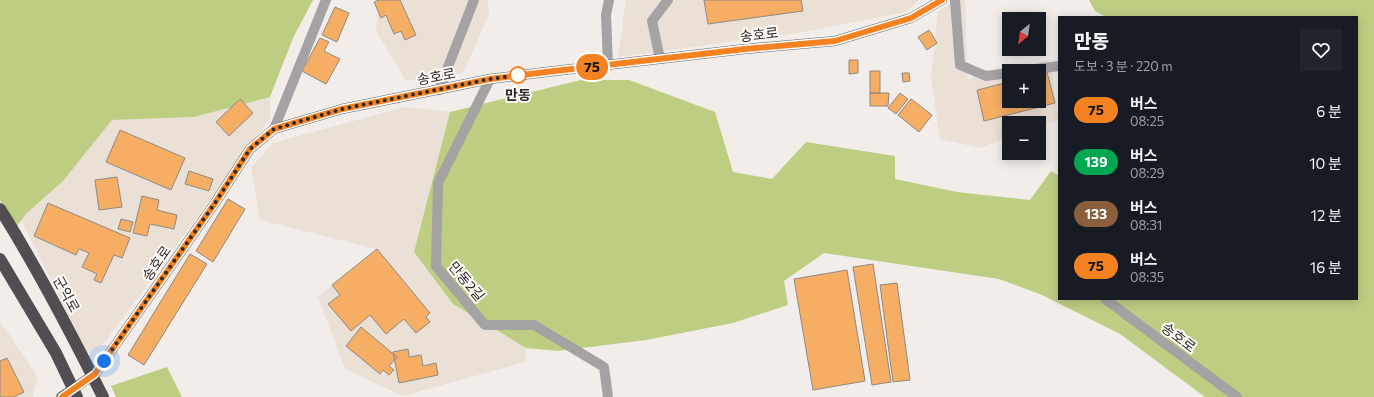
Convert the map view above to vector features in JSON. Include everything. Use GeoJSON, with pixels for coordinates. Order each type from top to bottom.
{"type":"FeatureCollection","features":[{"type":"Feature","properties":{"kind":"highway","name":"군익로"},"geometry":{"type":"LineString","coordinates":[[0,209],[14,230],[73,337],[103,397]]}},
{"type":"Feature","properties":{"kind":"highway"},"geometry":{"type":"LineString","coordinates":[[0,259],[56,353],[77,397]]}},
{"type":"Feature","properties":{"kind":"main road","name":"송호로"},"geometry":{"type":"LineString","coordinates":[[62,397],[95,374],[215,203],[250,149],[274,129],[342,109],[490,79],[660,59],[835,41],[911,18],[942,0]]}},
{"type":"Feature","properties":{"kind":"street"},"geometry":{"type":"LineString","coordinates":[[274,129],[326,0]]}},
{"type":"Feature","properties":{"kind":"street"},"geometry":{"type":"LineString","coordinates":[[439,90],[474,0]]}},
{"type":"Feature","properties":{"kind":"street"},"geometry":{"type":"LineString","coordinates":[[608,65],[606,15],[609,0]]}},
{"type":"Feature","properties":{"kind":"street"},"geometry":{"type":"LineString","coordinates":[[660,59],[652,21],[668,0]]}},
{"type":"Feature","properties":{"kind":"street"},"geometry":{"type":"LineString","coordinates":[[955,0],[960,65],[986,76],[1002,74]]}},
{"type":"Feature","properties":{"kind":"street"},"geometry":{"type":"LineString","coordinates":[[1046,68],[1058,66]]}},
{"type":"Feature","properties":{"kind":"street","name":"만동2길"},"geometry":{"type":"LineString","coordinates":[[490,79],[438,183],[436,266],[485,325],[534,325],[604,367],[608,397]]}},
{"type":"Feature","properties":{"kind":"street","name":"송호로"},"geometry":{"type":"LineString","coordinates":[[1106,300],[1237,397]]}},
{"type":"Feature","properties":{"kind":"shaded area"},"geometry":{"type":"Polygon","coordinates":[[[379,0],[488,0],[489,14],[463,73],[406,81],[376,31],[379,0]]]}},
{"type":"Feature","properties":{"kind":"shaded area"},"geometry":{"type":"Polygon","coordinates":[[[626,0],[919,0],[906,12],[798,33],[618,57],[626,0]]]}},
{"type":"Feature","properties":{"kind":"shaded area"},"geometry":{"type":"Polygon","coordinates":[[[956,0],[965,0],[968,79],[1002,71],[1002,108],[1046,108],[1046,64],[1030,64],[1051,59],[1058,120],[1046,124],[1046,116],[1002,116],[1002,140],[980,148],[940,139],[931,78],[938,11],[956,0]]]}},
{"type":"Feature","properties":{"kind":"shaded area"},"geometry":{"type":"Polygon","coordinates":[[[270,97],[270,119],[105,342],[88,354],[21,220],[63,181],[112,120],[194,117],[270,97]]]}},
{"type":"Feature","properties":{"kind":"shaded area"},"geometry":{"type":"Polygon","coordinates":[[[404,107],[450,112],[414,252],[453,304],[526,348],[525,362],[403,396],[345,369],[318,297],[376,249],[260,220],[251,168],[273,143],[404,107]]]}},
{"type":"Feature","properties":{"kind":"shaded area"},"geometry":{"type":"Polygon","coordinates":[[[0,321],[38,377],[33,397],[0,397],[0,321]]]}},
{"type":"Feature","properties":{"kind":"green space"},"geometry":{"type":"Polygon","coordinates":[[[0,0],[313,0],[293,38],[270,97],[194,117],[112,120],[63,181],[27,213],[17,226],[0,200],[0,0]]]}},
{"type":"Feature","properties":{"kind":"green space"},"geometry":{"type":"Polygon","coordinates":[[[1089,0],[1374,0],[1374,397],[1205,397],[1120,334],[1042,295],[999,279],[824,253],[784,281],[788,305],[733,323],[646,340],[558,351],[526,348],[453,304],[414,252],[450,112],[581,80],[629,80],[715,112],[733,172],[772,179],[806,142],[895,156],[895,179],[957,192],[1030,200],[1051,171],[1058,175],[1058,300],[1358,300],[1358,16],[1104,16],[1095,11],[1089,0]]]}},
{"type":"Feature","properties":{"kind":"green space"},"geometry":{"type":"Polygon","coordinates":[[[167,367],[182,397],[116,397],[111,386],[167,367]]]}},
{"type":"Feature","properties":{"kind":"building"},"geometry":{"type":"Polygon","coordinates":[[[379,0],[400,0],[416,35],[405,40],[401,31],[394,34],[386,15],[381,18],[374,2],[379,0]]]}},
{"type":"Feature","properties":{"kind":"building"},"geometry":{"type":"Polygon","coordinates":[[[704,0],[801,0],[803,11],[708,24],[704,0]]]}},
{"type":"Feature","properties":{"kind":"building"},"geometry":{"type":"Polygon","coordinates":[[[335,7],[349,13],[337,42],[322,35],[335,7]]]}},
{"type":"Feature","properties":{"kind":"building"},"geometry":{"type":"Polygon","coordinates":[[[929,30],[937,43],[927,50],[918,37],[929,30]]]}},
{"type":"Feature","properties":{"kind":"building"},"geometry":{"type":"Polygon","coordinates":[[[320,38],[329,42],[324,51],[340,59],[326,84],[302,71],[320,38]]]}},
{"type":"Feature","properties":{"kind":"building"},"geometry":{"type":"Polygon","coordinates":[[[849,60],[858,60],[858,73],[849,74],[849,60]]]}},
{"type":"Feature","properties":{"kind":"building"},"geometry":{"type":"Polygon","coordinates":[[[870,71],[880,71],[880,93],[870,93],[870,71]]]}},
{"type":"Feature","properties":{"kind":"building"},"geometry":{"type":"Polygon","coordinates":[[[1046,72],[1055,103],[1046,105],[1046,72]]]}},
{"type":"Feature","properties":{"kind":"building"},"geometry":{"type":"Polygon","coordinates":[[[902,73],[909,73],[910,81],[903,82],[902,73]]]}},
{"type":"Feature","properties":{"kind":"building"},"geometry":{"type":"Polygon","coordinates":[[[1002,84],[1002,108],[1035,108],[984,121],[977,90],[1002,84]]]}},
{"type":"Feature","properties":{"kind":"building"},"geometry":{"type":"Polygon","coordinates":[[[870,93],[889,93],[888,106],[870,106],[870,93]]]}},
{"type":"Feature","properties":{"kind":"building"},"geometry":{"type":"Polygon","coordinates":[[[900,93],[908,99],[896,114],[888,108],[900,93]]]}},
{"type":"Feature","properties":{"kind":"building"},"geometry":{"type":"Polygon","coordinates":[[[240,99],[253,113],[229,136],[216,122],[240,99]]]}},
{"type":"Feature","properties":{"kind":"building"},"geometry":{"type":"Polygon","coordinates":[[[911,99],[932,115],[919,132],[898,115],[911,99]]]}},
{"type":"Feature","properties":{"kind":"building"},"geometry":{"type":"Polygon","coordinates":[[[120,130],[185,158],[171,190],[106,162],[120,130]]]}},
{"type":"Feature","properties":{"kind":"building"},"geometry":{"type":"Polygon","coordinates":[[[189,171],[213,179],[209,191],[185,184],[189,171]]]}},
{"type":"Feature","properties":{"kind":"building"},"geometry":{"type":"Polygon","coordinates":[[[117,177],[122,207],[99,210],[95,180],[117,177]]]}},
{"type":"Feature","properties":{"kind":"building"},"geometry":{"type":"Polygon","coordinates":[[[142,196],[159,200],[157,210],[177,215],[174,229],[150,224],[147,236],[133,233],[142,196]]]}},
{"type":"Feature","properties":{"kind":"building"},"geometry":{"type":"Polygon","coordinates":[[[228,199],[245,209],[213,262],[196,251],[228,199]]]}},
{"type":"Feature","properties":{"kind":"building"},"geometry":{"type":"Polygon","coordinates":[[[48,203],[130,238],[122,258],[114,255],[101,283],[94,280],[97,274],[82,267],[89,253],[79,249],[76,255],[34,236],[48,203]]]}},
{"type":"Feature","properties":{"kind":"building"},"geometry":{"type":"Polygon","coordinates":[[[121,219],[133,222],[130,232],[118,229],[121,219]]]}},
{"type":"Feature","properties":{"kind":"building"},"geometry":{"type":"Polygon","coordinates":[[[377,249],[430,313],[426,317],[430,322],[416,333],[404,319],[386,334],[370,315],[351,331],[328,304],[340,295],[332,285],[377,249]]]}},
{"type":"Feature","properties":{"kind":"building"},"geometry":{"type":"Polygon","coordinates":[[[190,254],[207,264],[144,365],[128,355],[190,254]]]}},
{"type":"Feature","properties":{"kind":"building"},"geometry":{"type":"Polygon","coordinates":[[[873,264],[891,382],[872,385],[853,267],[873,264]]]}},
{"type":"Feature","properties":{"kind":"building"},"geometry":{"type":"Polygon","coordinates":[[[847,270],[865,381],[813,390],[794,279],[847,270]]]}},
{"type":"Feature","properties":{"kind":"building"},"geometry":{"type":"Polygon","coordinates":[[[897,283],[910,380],[893,382],[880,285],[897,283]]]}},
{"type":"Feature","properties":{"kind":"building"},"geometry":{"type":"Polygon","coordinates":[[[361,327],[397,357],[389,366],[394,370],[389,375],[383,370],[380,374],[346,346],[361,327]]]}},
{"type":"Feature","properties":{"kind":"building"},"geometry":{"type":"Polygon","coordinates":[[[408,349],[409,357],[421,355],[423,366],[436,363],[438,375],[399,383],[393,352],[408,349]]]}},
{"type":"Feature","properties":{"kind":"building"},"geometry":{"type":"Polygon","coordinates":[[[7,358],[24,392],[14,397],[0,397],[0,361],[7,358]]]}},
{"type":"Feature","properties":{"kind":"bus line","name":"75"},"geometry":{"type":"LineString","coordinates":[[62,397],[95,374],[215,203],[250,149],[274,129],[342,109],[490,79],[745,49],[835,41],[911,18],[942,0]]}},
{"type":"Feature","properties":{"kind":"place","name":"만동"},"geometry":{"type":"Point","coordinates":[518,75]}},
{"type":"Feature","properties":{"kind":"route"},"geometry":{"type":"LineString","coordinates":[[104,361],[215,203],[250,149],[274,129],[342,109],[490,79],[518,75]]}}]}
